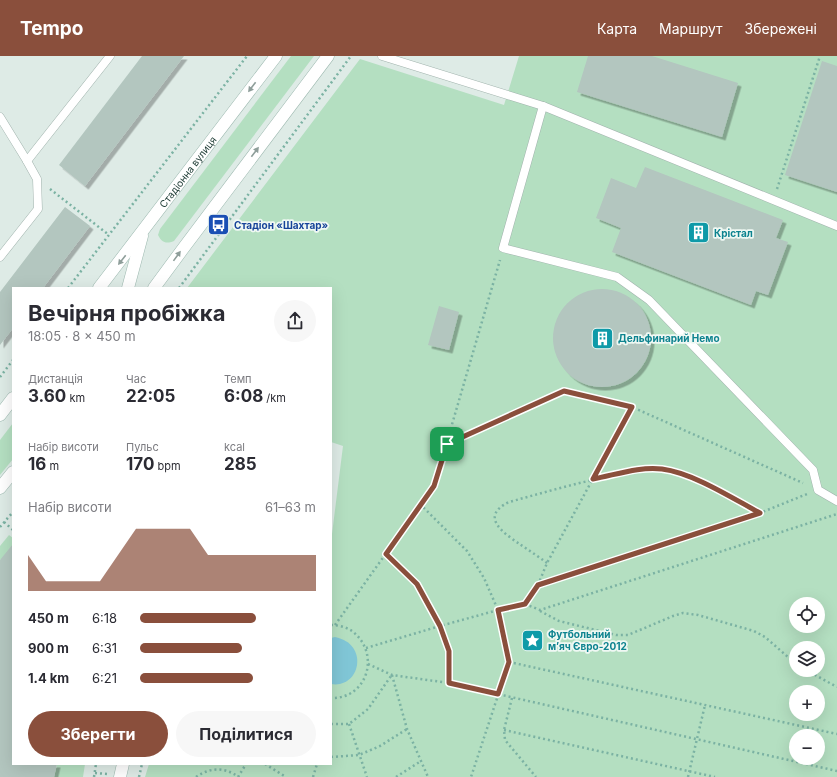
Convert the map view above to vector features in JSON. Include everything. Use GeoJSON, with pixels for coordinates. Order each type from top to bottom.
{"type":"FeatureCollection","features":[{"type":"Feature","properties":{"kind":"street","name":"Стадіонна вулиця"},"geometry":{"type":"LineString","coordinates":[[100,287],[276,56]]}},
{"type":"Feature","properties":{"kind":"street"},"geometry":{"type":"LineString","coordinates":[[155,287],[328,56]]}},
{"type":"Feature","properties":{"kind":"street"},"geometry":{"type":"LineString","coordinates":[[128,287],[143,231]]}},
{"type":"Feature","properties":{"kind":"street"},"geometry":{"type":"LineString","coordinates":[[0,414],[12,399]]}},
{"type":"Feature","properties":{"kind":"street"},"geometry":{"type":"LineString","coordinates":[[0,488],[12,473]]}},
{"type":"Feature","properties":{"kind":"street"},"geometry":{"type":"LineString","coordinates":[[120,777],[123,765]]}},
{"type":"Feature","properties":{"kind":"lane"},"geometry":{"type":"LineString","coordinates":[[27,161],[110,56]]}},
{"type":"Feature","properties":{"kind":"lane"},"geometry":{"type":"LineString","coordinates":[[382,56],[544,106],[837,226]]}},
{"type":"Feature","properties":{"kind":"lane"},"geometry":{"type":"LineString","coordinates":[[544,106],[503,248],[617,277],[649,300],[813,470],[818,490],[837,501]]}},
{"type":"Feature","properties":{"kind":"lane"},"geometry":{"type":"LineString","coordinates":[[0,117],[37,179],[38,209],[0,257]]}},
{"type":"Feature","properties":{"kind":"path"},"geometry":{"type":"LineString","coordinates":[[69,287],[247,56]]}},
{"type":"Feature","properties":{"kind":"path"},"geometry":{"type":"LineString","coordinates":[[180,287],[351,56]]}},
{"type":"Feature","properties":{"kind":"path"},"geometry":{"type":"LineString","coordinates":[[774,200],[820,56]]}},
{"type":"Feature","properties":{"kind":"path"},"geometry":{"type":"LineString","coordinates":[[37,179],[109,235]]}},
{"type":"Feature","properties":{"kind":"path"},"geometry":{"type":"LineString","coordinates":[[332,698],[350,694],[360,685],[365,676],[368,664],[368,653],[358,636],[349,629],[335,625],[434,486],[503,248]]}},
{"type":"Feature","properties":{"kind":"path"},"geometry":{"type":"LineString","coordinates":[[0,377],[12,361]]}},
{"type":"Feature","properties":{"kind":"path"},"geometry":{"type":"LineString","coordinates":[[447,444],[564,391],[632,407],[818,490]]}},
{"type":"Feature","properties":{"kind":"path"},"geometry":{"type":"LineString","coordinates":[[525,604],[538,585],[547,563],[632,407]]}},
{"type":"Feature","properties":{"kind":"path"},"geometry":{"type":"LineString","coordinates":[[547,563],[502,533],[495,523],[495,514],[499,507],[509,502],[593,479],[643,469],[662,469],[682,474],[760,513]]}},
{"type":"Feature","properties":{"kind":"path"},"geometry":{"type":"LineString","coordinates":[[538,585],[760,513],[818,490]]}},
{"type":"Feature","properties":{"kind":"path"},"geometry":{"type":"LineString","coordinates":[[420,504],[467,551],[484,578],[498,610],[509,662],[471,777]]}},
{"type":"Feature","properties":{"kind":"path"},"geometry":{"type":"LineString","coordinates":[[0,527],[12,513]]}},
{"type":"Feature","properties":{"kind":"path"},"geometry":{"type":"LineString","coordinates":[[540,610],[837,514]]}},
{"type":"Feature","properties":{"kind":"path"},"geometry":{"type":"LineString","coordinates":[[4,522],[12,529]]}},
{"type":"Feature","properties":{"kind":"path"},"geometry":{"type":"LineString","coordinates":[[386,554],[417,584],[440,626],[449,651],[449,683]]}},
{"type":"Feature","properties":{"kind":"path"},"geometry":{"type":"LineString","coordinates":[[366,648],[440,626],[525,604],[540,610],[559,621],[616,635],[628,635],[672,616],[683,614],[698,615],[754,631],[765,637],[789,658]]}},
{"type":"Feature","properties":{"kind":"path"},"geometry":{"type":"LineString","coordinates":[[509,662],[837,734]]}},
{"type":"Feature","properties":{"kind":"path"},"geometry":{"type":"LineString","coordinates":[[368,664],[392,676],[449,683],[837,771]]}},
{"type":"Feature","properties":{"kind":"path"},"geometry":{"type":"LineString","coordinates":[[332,724],[349,724],[368,709],[392,676]]}},
{"type":"Feature","properties":{"kind":"path"},"geometry":{"type":"LineString","coordinates":[[392,676],[407,729],[428,777]]}},
{"type":"Feature","properties":{"kind":"path"},"geometry":{"type":"LineString","coordinates":[[819,677],[837,687]]}},
{"type":"Feature","properties":{"kind":"path"},"geometry":{"type":"LineString","coordinates":[[512,698],[504,730],[505,740],[536,777]]}},
{"type":"Feature","properties":{"kind":"path"},"geometry":{"type":"LineString","coordinates":[[688,777],[705,705]]}},
{"type":"Feature","properties":{"kind":"path"},"geometry":{"type":"LineString","coordinates":[[349,724],[367,777]]}},
{"type":"Feature","properties":{"kind":"path"},"geometry":{"type":"LineString","coordinates":[[332,757],[359,755],[380,746],[407,729]]}},
{"type":"Feature","properties":{"kind":"path"},"geometry":{"type":"LineString","coordinates":[[504,730],[714,777]]}},
{"type":"Feature","properties":{"kind":"path"},"geometry":{"type":"LineString","coordinates":[[396,777],[421,761]]}},
{"type":"Feature","properties":{"kind":"path"},"geometry":{"type":"LineString","coordinates":[[94,777],[96,765]]}},
{"type":"Feature","properties":{"kind":"path"},"geometry":{"type":"LineString","coordinates":[[139,777],[142,765]]}},
{"type":"Feature","properties":{"kind":"path"},"geometry":{"type":"LineString","coordinates":[[196,777],[203,772],[217,769],[228,770],[238,777],[245,765]]}},
{"type":"Feature","properties":{"kind":"path"},"geometry":{"type":"LineString","coordinates":[[268,765],[286,777]]}},
{"type":"Feature","properties":{"kind":"path"},"geometry":{"type":"LineString","coordinates":[[313,777],[316,765]]}},
{"type":"Feature","properties":{"kind":"green space"},"geometry":{"type":"Polygon","coordinates":[[[291,56],[314,56],[174,241],[166,243],[161,240],[158,235],[160,229],[291,56]]]}},
{"type":"Feature","properties":{"kind":"green space"},"geometry":{"type":"Polygon","coordinates":[[[519,56],[837,56],[837,777],[145,777],[149,765],[332,765],[332,534],[343,446],[332,442],[332,287],[188,287],[360,59],[504,105],[519,56]]]}},
{"type":"Feature","properties":{"kind":"green space"},"geometry":{"type":"Polygon","coordinates":[[[12,424],[12,460],[0,475],[0,440],[12,424]]]}},
{"type":"Feature","properties":{"kind":"green space"},"geometry":{"type":"Polygon","coordinates":[[[9,535],[12,537],[12,553],[0,560],[0,546],[9,535]]]}},
{"type":"Feature","properties":{"kind":"green space"},"geometry":{"type":"Polygon","coordinates":[[[57,765],[85,765],[83,777],[54,777],[57,765]]]}},
{"type":"Feature","properties":{"kind":"water"},"geometry":{"type":"Polygon","coordinates":[[[335,637],[346,641],[353,648],[357,656],[357,665],[354,673],[349,680],[341,684],[332,684],[332,638],[335,637]]]}},
{"type":"Feature","properties":{"kind":"building"},"geometry":{"type":"Polygon","coordinates":[[[142,56],[184,56],[85,186],[59,165],[142,56]]]}},
{"type":"Feature","properties":{"kind":"building"},"geometry":{"type":"Polygon","coordinates":[[[588,56],[652,56],[738,83],[722,137],[577,92],[588,56]]]}},
{"type":"Feature","properties":{"kind":"building"},"geometry":{"type":"Polygon","coordinates":[[[822,61],[837,66],[837,192],[785,175],[822,61]]]}},
{"type":"Feature","properties":{"kind":"building","name":"Крістал"},"geometry":{"type":"Polygon","coordinates":[[[645,167],[783,220],[776,238],[788,242],[768,295],[756,291],[751,305],[612,252],[621,228],[596,218],[611,178],[636,188],[645,167]]]}},
{"type":"Feature","properties":{"kind":"building"},"geometry":{"type":"Polygon","coordinates":[[[65,207],[90,226],[44,287],[12,287],[12,329],[0,345],[0,292],[65,207]]]}},
{"type":"Feature","properties":{"kind":"building","name":"Дельфинарий Немо"},"geometry":{"type":"Polygon","coordinates":[[[602,289],[612,290],[629,297],[643,311],[650,328],[650,348],[643,365],[629,379],[612,386],[602,387],[592,386],[575,379],[561,365],[554,348],[553,338],[554,328],[561,311],[575,297],[592,290],[602,289]]]}},
{"type":"Feature","properties":{"kind":"building"},"geometry":{"type":"Polygon","coordinates":[[[439,306],[459,312],[449,350],[428,345],[439,306]]]}},
{"type":"Feature","properties":{"kind":"building"},"geometry":{"type":"Polygon","coordinates":[[[12,545],[12,765],[57,765],[54,777],[0,777],[0,560],[12,545]]]}},
{"type":"Feature","properties":{"kind":"place","name":"Стадіон «Шахтар»"},"geometry":{"type":"Point","coordinates":[219,225]}},
{"type":"Feature","properties":{"kind":"place","name":"Крістал"},"geometry":{"type":"Point","coordinates":[699,233]}},
{"type":"Feature","properties":{"kind":"place","name":"Дельфинарий Немо"},"geometry":{"type":"Point","coordinates":[602,338]}},
{"type":"Feature","properties":{"kind":"place","name":"Футбольний мʼяч Євро-2012"},"geometry":{"type":"Point","coordinates":[533,640]}},
{"type":"Feature","properties":{"kind":"route"},"geometry":{"type":"LineString","coordinates":[[564,391],[632,407],[593,479],[643,469],[662,469],[682,474],[760,513],[538,585],[525,604],[498,610],[509,662],[498,694],[449,683],[449,651],[440,626],[417,584],[386,554],[434,486],[447,444],[564,391]]}}]}
